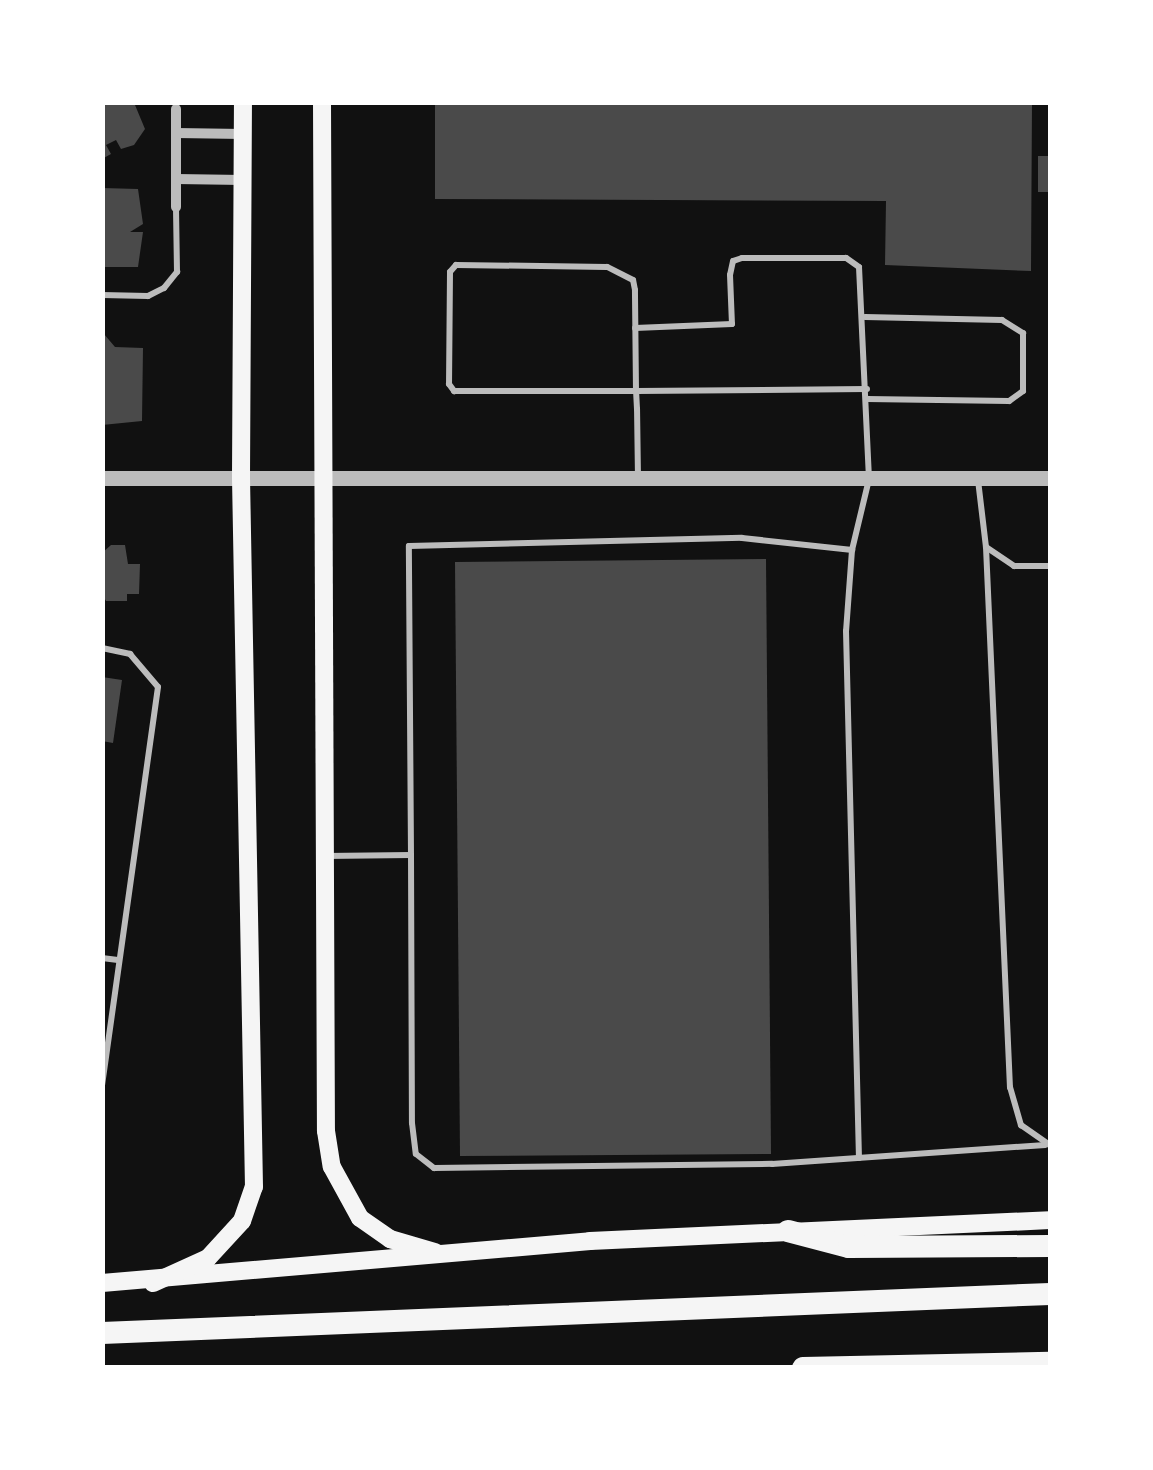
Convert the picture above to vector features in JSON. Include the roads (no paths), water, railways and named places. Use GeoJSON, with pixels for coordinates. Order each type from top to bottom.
{"type":"FeatureCollection","features":[{"type":"Feature","properties":{"kind":"highway"},"geometry":{"type":"LineString","coordinates":[[788,1232],[849,1247],[1050,1246]]}},
{"type":"Feature","properties":{"kind":"highway"},"geometry":{"type":"LineString","coordinates":[[102,1334],[808,1300],[1050,1294]]}},
{"type":"Feature","properties":{"kind":"highway"},"geometry":{"type":"LineString","coordinates":[[804,1368],[1050,1363]]}},
{"type":"Feature","properties":{"kind":"main road"},"geometry":{"type":"LineString","coordinates":[[153,1283],[208,1258],[242,1220],[254,1187],[241,477],[243,102]]}},
{"type":"Feature","properties":{"kind":"main road"},"geometry":{"type":"LineString","coordinates":[[322,102],[320,479],[332,1167],[360,1218],[390,1238],[435,1252]]}},
{"type":"Feature","properties":{"kind":"main road"},"geometry":{"type":"LineString","coordinates":[[102,1283],[153,1283],[435,1252],[1050,1220]]}},
{"type":"Feature","properties":{"kind":"street"},"geometry":{"type":"LineString","coordinates":[[176,106],[176,207]]}},
{"type":"Feature","properties":{"kind":"street"},"geometry":{"type":"LineString","coordinates":[[176,133],[243,134]]}},
{"type":"Feature","properties":{"kind":"street"},"geometry":{"type":"LineString","coordinates":[[176,179],[244,180]]}},
{"type":"Feature","properties":{"kind":"street"},"geometry":{"type":"LineString","coordinates":[[102,478],[1050,478]]}},
{"type":"Feature","properties":{"kind":"lane"},"geometry":{"type":"LineString","coordinates":[[102,295],[148,296],[164,288],[177,272],[176,207]]}},
{"type":"Feature","properties":{"kind":"lane"},"geometry":{"type":"LineString","coordinates":[[635,328],[732,324],[730,275],[742,258],[846,258],[859,266],[865,317],[869,480],[852,550],[846,631],[859,1158]]}},
{"type":"Feature","properties":{"kind":"lane"},"geometry":{"type":"LineString","coordinates":[[638,479],[636,391],[635,328],[633,280],[607,267],[456,265],[450,272],[449,384],[454,391],[636,391],[867,390]]}},
{"type":"Feature","properties":{"kind":"lane"},"geometry":{"type":"LineString","coordinates":[[865,317],[1002,320],[1023,332],[1023,391],[1008,400],[867,399]]}},
{"type":"Feature","properties":{"kind":"lane"},"geometry":{"type":"LineString","coordinates":[[978,478],[986,548],[1010,1087],[1021,1125],[1048,1145]]}},
{"type":"Feature","properties":{"kind":"lane"},"geometry":{"type":"LineString","coordinates":[[852,550],[742,538],[409,546],[412,1123],[416,1154],[434,1168],[859,1158],[1048,1145]]}},
{"type":"Feature","properties":{"kind":"lane"},"geometry":{"type":"LineString","coordinates":[[986,548],[1014,566],[1050,566]]}},
{"type":"Feature","properties":{"kind":"lane"},"geometry":{"type":"LineString","coordinates":[[102,648],[130,654],[158,687],[102,1086]]}},
{"type":"Feature","properties":{"kind":"lane"},"geometry":{"type":"LineString","coordinates":[[324,856],[411,855]]}},
{"type":"Feature","properties":{"kind":"lane"},"geometry":{"type":"LineString","coordinates":[[102,958],[118,960]]}}]}
